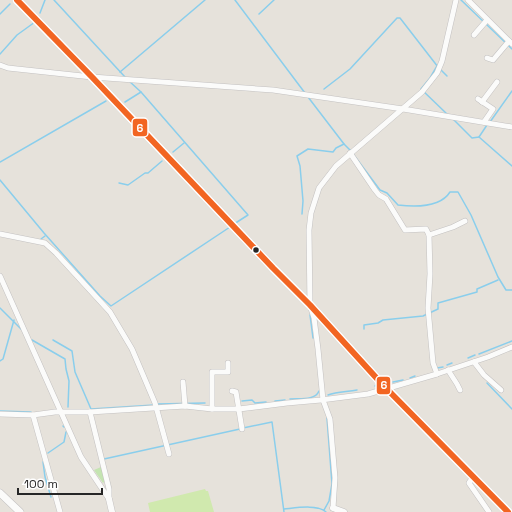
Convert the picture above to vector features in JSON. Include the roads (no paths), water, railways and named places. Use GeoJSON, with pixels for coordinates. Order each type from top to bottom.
{"type":"FeatureCollection","features":[{"type":"Feature","properties":{"kind":"highway"},"geometry":{"type":"LineString","coordinates":[[17,0],[310,305],[387,388],[508,512]]}},
{"type":"Feature","properties":{"kind":"main road"},"geometry":{"type":"LineString","coordinates":[[0,493],[20,512]]}},
{"type":"Feature","properties":{"kind":"street"},"geometry":{"type":"LineString","coordinates":[[344,512],[332,510],[335,478],[333,442],[330,419],[323,400],[314,318],[310,305],[309,230],[311,213],[319,188],[336,166],[423,91],[437,73],[442,61],[456,0]]}},
{"type":"Feature","properties":{"kind":"street"},"geometry":{"type":"LineString","coordinates":[[468,0],[509,43],[493,60],[487,58]]}},
{"type":"Feature","properties":{"kind":"street"},"geometry":{"type":"LineString","coordinates":[[474,35],[487,20]]}},
{"type":"Feature","properties":{"kind":"street"},"geometry":{"type":"LineString","coordinates":[[0,65],[8,68],[92,77],[271,90],[403,109],[512,127]]}},
{"type":"Feature","properties":{"kind":"street"},"geometry":{"type":"LineString","coordinates":[[487,123],[493,109],[480,100],[497,82]]}},
{"type":"Feature","properties":{"kind":"street"},"geometry":{"type":"LineString","coordinates":[[351,152],[375,190],[379,195],[386,199],[405,230],[426,229],[428,235],[430,274],[428,308],[433,363],[437,374]]}},
{"type":"Feature","properties":{"kind":"street"},"geometry":{"type":"LineString","coordinates":[[428,235],[465,222]]}},
{"type":"Feature","properties":{"kind":"street"},"geometry":{"type":"LineString","coordinates":[[0,234],[45,242],[110,312],[132,349],[155,405],[170,454]]}},
{"type":"Feature","properties":{"kind":"street"},"geometry":{"type":"LineString","coordinates":[[0,276],[81,457],[109,499]]}},
{"type":"Feature","properties":{"kind":"street"},"geometry":{"type":"LineString","coordinates":[[0,414],[33,415],[62,412],[90,412],[185,403],[212,409],[239,409],[323,400],[368,394],[474,362],[512,347]]}},
{"type":"Feature","properties":{"kind":"street"},"geometry":{"type":"LineString","coordinates":[[474,362],[484,375],[500,390]]}},
{"type":"Feature","properties":{"kind":"street"},"geometry":{"type":"LineString","coordinates":[[212,409],[212,372],[228,372],[228,364]]}},
{"type":"Feature","properties":{"kind":"street"},"geometry":{"type":"LineString","coordinates":[[448,370],[460,390]]}},
{"type":"Feature","properties":{"kind":"street"},"geometry":{"type":"LineString","coordinates":[[183,382],[185,403]]}},
{"type":"Feature","properties":{"kind":"street"},"geometry":{"type":"LineString","coordinates":[[232,390],[236,392],[242,428]]}},
{"type":"Feature","properties":{"kind":"street"},"geometry":{"type":"LineString","coordinates":[[90,412],[109,489],[109,499],[112,512]]}},
{"type":"Feature","properties":{"kind":"street"},"geometry":{"type":"LineString","coordinates":[[33,415],[60,512]]}},
{"type":"Feature","properties":{"kind":"street"},"geometry":{"type":"LineString","coordinates":[[473,477],[470,483],[489,512]]}},
{"type":"Feature","properties":{"kind":"waterway"},"geometry":{"type":"LineString","coordinates":[[40,13],[45,0]]}},
{"type":"Feature","properties":{"kind":"waterway"},"geometry":{"type":"LineString","coordinates":[[54,0],[125,77]]}},
{"type":"Feature","properties":{"kind":"waterway"},"geometry":{"type":"LineString","coordinates":[[120,72],[205,0]]}},
{"type":"Feature","properties":{"kind":"waterway"},"geometry":{"type":"LineString","coordinates":[[235,0],[305,93]]}},
{"type":"Feature","properties":{"kind":"waterway"},"geometry":{"type":"LineString","coordinates":[[259,14],[274,0]]}},
{"type":"Feature","properties":{"kind":"waterway"},"geometry":{"type":"LineString","coordinates":[[461,0],[512,49]]}},
{"type":"Feature","properties":{"kind":"waterway"},"geometry":{"type":"LineString","coordinates":[[0,14],[10,4]]}},
{"type":"Feature","properties":{"kind":"waterway"},"geometry":{"type":"LineString","coordinates":[[324,89],[350,69],[397,18],[400,18],[438,67]]}},
{"type":"Feature","properties":{"kind":"waterway"},"geometry":{"type":"LineString","coordinates":[[0,54],[17,35],[35,22]]}},
{"type":"Feature","properties":{"kind":"waterway"},"geometry":{"type":"LineString","coordinates":[[437,66],[421,89],[447,114]]}},
{"type":"Feature","properties":{"kind":"waterway"},"geometry":{"type":"LineString","coordinates":[[440,69],[447,76]]}},
{"type":"Feature","properties":{"kind":"waterway"},"geometry":{"type":"LineString","coordinates":[[129,81],[141,92]]}},
{"type":"Feature","properties":{"kind":"waterway"},"geometry":{"type":"LineString","coordinates":[[490,122],[512,91]]}},
{"type":"Feature","properties":{"kind":"waterway"},"geometry":{"type":"LineString","coordinates":[[125,102],[141,92],[248,215],[234,224]]}},
{"type":"Feature","properties":{"kind":"waterway"},"geometry":{"type":"LineString","coordinates":[[302,214],[303,201],[300,166],[297,156],[308,149],[333,152],[336,148],[344,144],[308,97]]}},
{"type":"Feature","properties":{"kind":"waterway"},"geometry":{"type":"LineString","coordinates":[[0,162],[106,101]]}},
{"type":"Feature","properties":{"kind":"waterway"},"geometry":{"type":"LineString","coordinates":[[453,119],[472,138],[479,137],[487,125]]}},
{"type":"Feature","properties":{"kind":"waterway"},"geometry":{"type":"LineString","coordinates":[[479,137],[512,166]]}},
{"type":"Feature","properties":{"kind":"waterway"},"geometry":{"type":"LineString","coordinates":[[173,152],[184,143]]}},
{"type":"Feature","properties":{"kind":"waterway"},"geometry":{"type":"LineString","coordinates":[[344,144],[351,151]]}},
{"type":"Feature","properties":{"kind":"waterway"},"geometry":{"type":"LineString","coordinates":[[353,154],[380,190],[387,193],[398,205],[419,206],[434,204],[446,197],[450,192],[458,192],[471,215],[498,277],[506,290],[512,290]]}},
{"type":"Feature","properties":{"kind":"waterway"},"geometry":{"type":"LineString","coordinates":[[119,183],[128,185],[145,173],[148,173],[162,161]]}},
{"type":"Feature","properties":{"kind":"waterway"},"geometry":{"type":"LineString","coordinates":[[0,180],[44,233],[100,296],[111,306],[230,227]]}},
{"type":"Feature","properties":{"kind":"waterway"},"geometry":{"type":"LineString","coordinates":[[41,239],[45,236]]}},
{"type":"Feature","properties":{"kind":"waterway"},"geometry":{"type":"LineString","coordinates":[[364,329],[364,325],[378,323],[383,320],[423,316],[438,309],[438,303],[477,292],[477,289],[498,280]]}},
{"type":"Feature","properties":{"kind":"waterway"},"geometry":{"type":"LineString","coordinates":[[0,308],[21,329]]}},
{"type":"Feature","properties":{"kind":"waterway"},"geometry":{"type":"LineString","coordinates":[[310,315],[313,338]]}},
{"type":"Feature","properties":{"kind":"waterway"},"geometry":{"type":"LineString","coordinates":[[0,361],[3,359],[14,320]]}},
{"type":"Feature","properties":{"kind":"waterway"},"geometry":{"type":"LineString","coordinates":[[32,340],[65,359],[69,381],[68,407]]}},
{"type":"Feature","properties":{"kind":"waterway"},"geometry":{"type":"LineString","coordinates":[[53,340],[72,351],[75,372],[91,409],[154,405]]}},
{"type":"Feature","properties":{"kind":"waterway"},"geometry":{"type":"LineString","coordinates":[[479,354],[512,341]]}},
{"type":"Feature","properties":{"kind":"waterway"},"geometry":{"type":"LineString","coordinates":[[468,358],[475,355]]}},
{"type":"Feature","properties":{"kind":"waterway"},"geometry":{"type":"LineString","coordinates":[[447,365],[452,363]]}},
{"type":"Feature","properties":{"kind":"waterway"},"geometry":{"type":"LineString","coordinates":[[437,368],[443,367]]}},
{"type":"Feature","properties":{"kind":"waterway"},"geometry":{"type":"LineString","coordinates":[[410,378],[415,376]]}},
{"type":"Feature","properties":{"kind":"waterway"},"geometry":{"type":"LineString","coordinates":[[393,382],[403,380]]}},
{"type":"Feature","properties":{"kind":"waterway"},"geometry":{"type":"LineString","coordinates":[[487,383],[512,409]]}},
{"type":"Feature","properties":{"kind":"waterway"},"geometry":{"type":"LineString","coordinates":[[328,395],[338,392],[357,390]]}},
{"type":"Feature","properties":{"kind":"waterway"},"geometry":{"type":"LineString","coordinates":[[290,399],[310,398],[319,391]]}},
{"type":"Feature","properties":{"kind":"waterway"},"geometry":{"type":"LineString","coordinates":[[242,401],[252,400],[255,403],[266,402]]}},
{"type":"Feature","properties":{"kind":"waterway"},"geometry":{"type":"LineString","coordinates":[[275,401],[285,400]]}},
{"type":"Feature","properties":{"kind":"waterway"},"geometry":{"type":"LineString","coordinates":[[157,404],[205,403]]}},
{"type":"Feature","properties":{"kind":"waterway"},"geometry":{"type":"LineString","coordinates":[[0,411],[33,413]]}},
{"type":"Feature","properties":{"kind":"waterway"},"geometry":{"type":"LineString","coordinates":[[324,510],[329,501],[332,484],[327,418]]}},
{"type":"Feature","properties":{"kind":"waterway"},"geometry":{"type":"LineString","coordinates":[[243,428],[272,422],[284,512]]}},
{"type":"Feature","properties":{"kind":"waterway"},"geometry":{"type":"LineString","coordinates":[[104,459],[240,429]]}},
{"type":"Feature","properties":{"kind":"waterway"},"geometry":{"type":"LineString","coordinates":[[48,453],[64,442],[66,432]]}},
{"type":"Feature","properties":{"kind":"waterway"},"geometry":{"type":"LineString","coordinates":[[43,462],[45,477],[51,497]]}},
{"type":"Feature","properties":{"kind":"waterway"},"geometry":{"type":"LineString","coordinates":[[284,509],[312,507],[326,512]]}}]}
